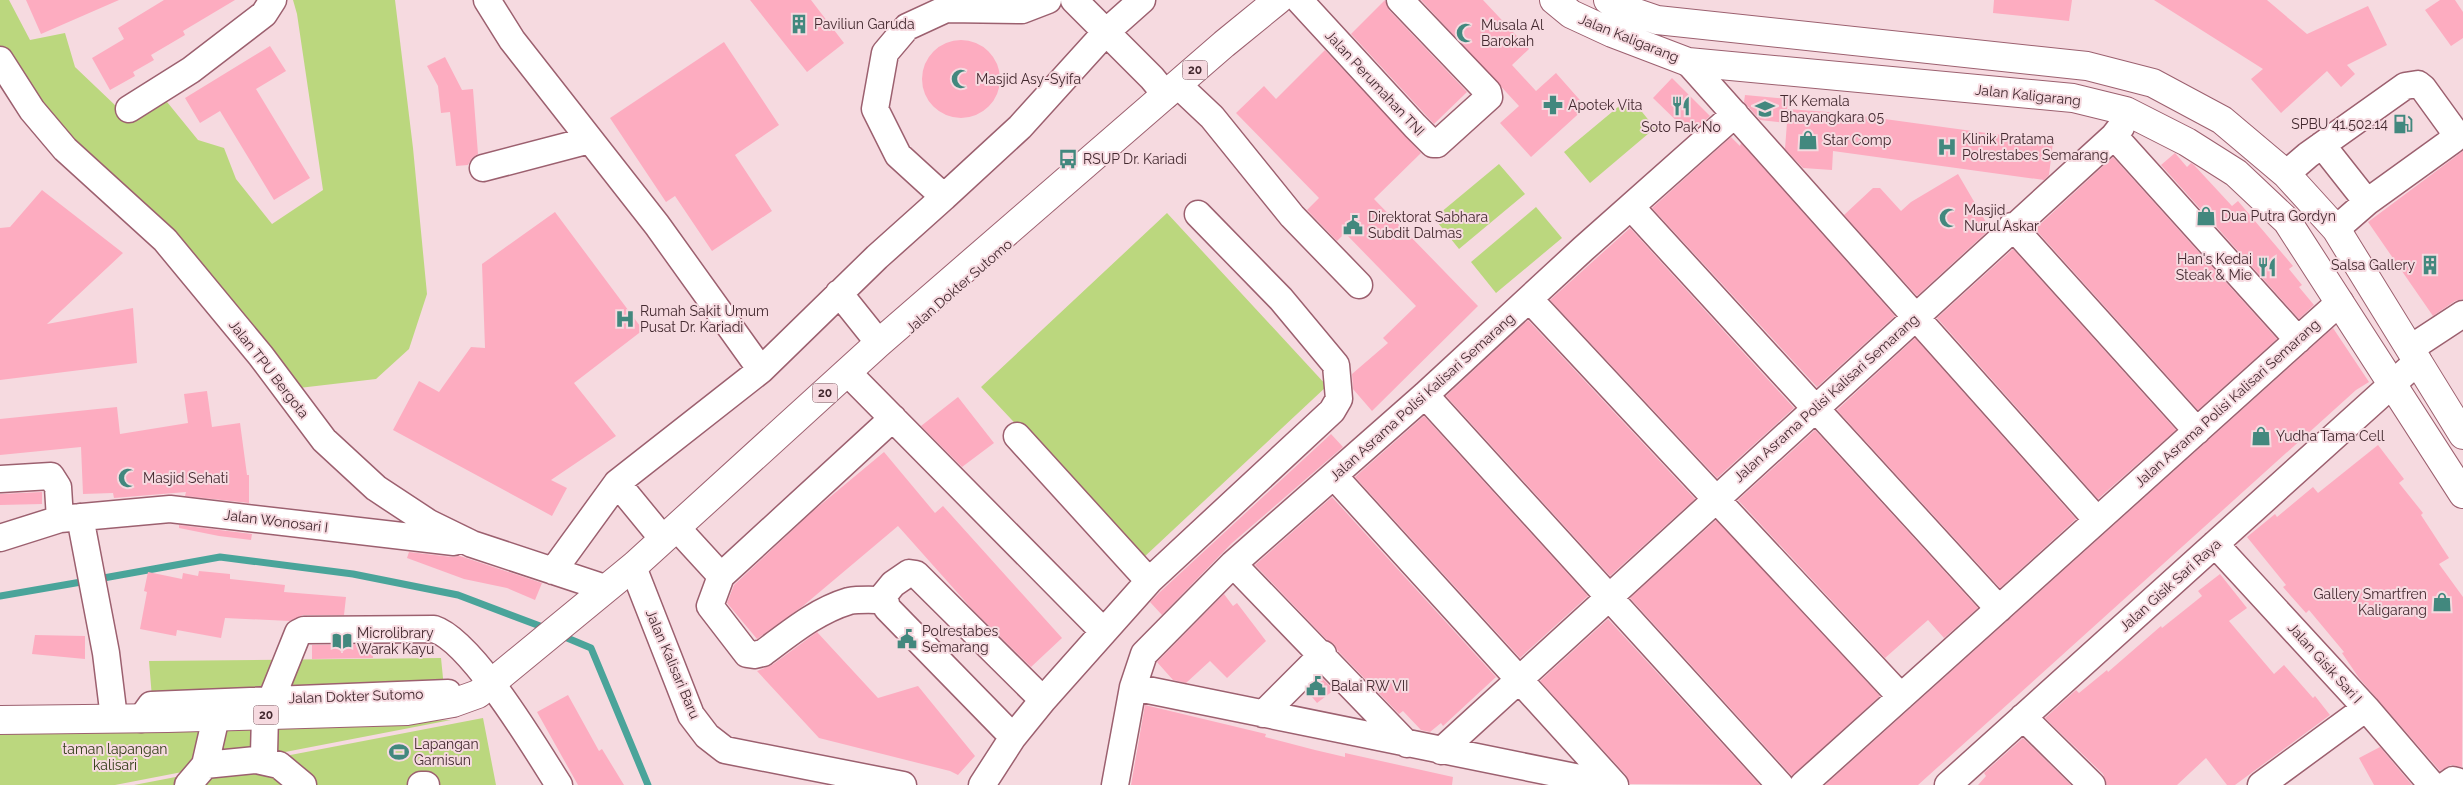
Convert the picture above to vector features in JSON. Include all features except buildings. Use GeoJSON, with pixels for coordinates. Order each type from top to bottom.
{"type":"FeatureCollection","features":[{"type":"Feature","properties":{"kind":"highway","name":"Jalan Dokter Sutomo"},"geometry":{"type":"LineString","coordinates":[[0,720],[216,717],[268,707],[406,711],[453,703],[478,694],[519,662],[604,588],[673,533],[851,375],[879,343],[1278,0]]}},
{"type":"Feature","properties":{"kind":"highway","name":"Jalan Kaligarang"},"geometry":{"type":"LineString","coordinates":[[1554,0],[1571,14],[1612,33],[1688,62],[2073,98],[2126,111],[2187,142],[2236,173],[2286,220],[2463,494]]}},
{"type":"Feature","properties":{"kind":"highway","name":"Jalan Kaligarang"},"geometry":{"type":"LineString","coordinates":[[1608,0],[1622,8],[1657,20],[1932,51],[2087,66],[2153,83],[2222,120],[2286,174],[2336,229],[2463,435]]}},
{"type":"Feature","properties":{"kind":"highway"},"geometry":{"type":"LineString","coordinates":[[1928,85],[1932,51]]}},
{"type":"Feature","properties":{"kind":"street"},"geometry":{"type":"LineString","coordinates":[[128,109],[191,70],[264,14],[273,0]]}},
{"type":"Feature","properties":{"kind":"street"},"geometry":{"type":"LineString","coordinates":[[487,0],[512,40],[672,246],[761,370]]}},
{"type":"Feature","properties":{"kind":"street"},"geometry":{"type":"LineString","coordinates":[[944,197],[898,155],[875,109],[885,53],[907,28],[946,9],[1022,10],[1048,0]]}},
{"type":"Feature","properties":{"kind":"street"},"geometry":{"type":"LineString","coordinates":[[1074,0],[1152,78],[1175,89],[1212,117],[1292,216],[1359,285]]}},
{"type":"Feature","properties":{"kind":"street"},"geometry":{"type":"LineString","coordinates":[[553,571],[617,483],[761,370],[877,257],[1020,127],[1106,32],[1142,0]]}},
{"type":"Feature","properties":{"kind":"street","name":"Jalan Dokter Sutomo"},"geometry":{"type":"LineString","coordinates":[[851,375],[1175,89],[1282,0]]}},
{"type":"Feature","properties":{"kind":"street","name":"Jalan Perumahan TNI"},"geometry":{"type":"LineString","coordinates":[[1299,0],[1415,126],[1433,144],[1437,144],[1490,97],[1486,87],[1400,0]]}},
{"type":"Feature","properties":{"kind":"street","name":"Jalan TPU Bergota"},"geometry":{"type":"LineString","coordinates":[[0,60],[32,110],[65,149],[165,240],[261,356],[324,440],[376,488],[429,523],[472,544],[604,588]]}},
{"type":"Feature","properties":{"kind":"street"},"geometry":{"type":"LineString","coordinates":[[1688,62],[2097,520]]}},
{"type":"Feature","properties":{"kind":"street"},"geometry":{"type":"LineString","coordinates":[[2286,174],[2322,145],[2405,86],[2418,84],[2422,88],[2452,128],[2453,140],[2366,202],[2336,229]]}},
{"type":"Feature","properties":{"kind":"street","name":"Jalan Asrama Polisi Kalisari Semarang"},"geometry":{"type":"LineString","coordinates":[[1441,751],[2012,226],[2114,136],[2121,127],[2126,111]]}},
{"type":"Feature","properties":{"kind":"street","name":"Jalan Asrama Polisi Kalisari Semarang"},"geometry":{"type":"LineString","coordinates":[[1116,785],[1133,687],[1144,654],[1233,564],[1425,395],[1583,249],[1632,208],[1735,114]]}},
{"type":"Feature","properties":{"kind":"street"},"geometry":{"type":"LineString","coordinates":[[2114,136],[2298,340]]}},
{"type":"Feature","properties":{"kind":"street"},"geometry":{"type":"LineString","coordinates":[[483,168],[590,140]]}},
{"type":"Feature","properties":{"kind":"street"},"geometry":{"type":"LineString","coordinates":[[2322,145],[2366,202]]}},
{"type":"Feature","properties":{"kind":"street"},"geometry":{"type":"LineString","coordinates":[[1632,208],[1999,609]]}},
{"type":"Feature","properties":{"kind":"street"},"geometry":{"type":"LineString","coordinates":[[982,785],[1013,737],[1043,700],[1149,581],[1332,411],[1339,399],[1336,365],[1281,299],[1198,214]]}},
{"type":"Feature","properties":{"kind":"street"},"geometry":{"type":"LineString","coordinates":[[2012,226],[2197,431]]}},
{"type":"Feature","properties":{"kind":"street"},"geometry":{"type":"LineString","coordinates":[[839,293],[879,343]]}},
{"type":"Feature","properties":{"kind":"street"},"geometry":{"type":"LineString","coordinates":[[1530,300],[1901,697]]}},
{"type":"Feature","properties":{"kind":"street","name":"Jalan Asrama Polisi Kalisari Semarang"},"geometry":{"type":"LineString","coordinates":[[1803,785],[2340,302]]}},
{"type":"Feature","properties":{"kind":"street"},"geometry":{"type":"LineString","coordinates":[[2392,384],[2414,355],[2463,314]]}},
{"type":"Feature","properties":{"kind":"street"},"geometry":{"type":"LineString","coordinates":[[851,375],[1103,631]]}},
{"type":"Feature","properties":{"kind":"street","name":"Jalan Gisik Sari Raya"},"geometry":{"type":"LineString","coordinates":[[1948,785],[2392,384]]}},
{"type":"Feature","properties":{"kind":"street"},"geometry":{"type":"LineString","coordinates":[[1425,395],[1780,785]]}},
{"type":"Feature","properties":{"kind":"street"},"geometry":{"type":"LineString","coordinates":[[884,600],[851,601],[823,612],[808,619],[763,653],[754,655],[747,654],[710,606],[721,576],[893,418]]}},
{"type":"Feature","properties":{"kind":"street"},"geometry":{"type":"LineString","coordinates":[[1017,436],[1149,581]]}},
{"type":"Feature","properties":{"kind":"street"},"geometry":{"type":"LineString","coordinates":[[0,479],[51,476],[58,487],[74,522],[106,653],[114,718]]}},
{"type":"Feature","properties":{"kind":"street"},"geometry":{"type":"LineString","coordinates":[[1334,476],[1614,785]]}},
{"type":"Feature","properties":{"kind":"street"},"geometry":{"type":"LineString","coordinates":[[617,483],[721,576]]}},
{"type":"Feature","properties":{"kind":"street","name":"Jalan Wonosari I"},"geometry":{"type":"LineString","coordinates":[[0,538],[74,522],[170,509],[472,544]]}},
{"type":"Feature","properties":{"kind":"street","name":"Jalan Gisik Sari I"},"geometry":{"type":"LineString","coordinates":[[2216,544],[2366,708],[2432,785]]}},
{"type":"Feature","properties":{"kind":"street"},"geometry":{"type":"LineString","coordinates":[[1233,564],[1323,654],[1407,744]]}},
{"type":"Feature","properties":{"kind":"street","name":"Jalan Kalisari Baru"},"geometry":{"type":"LineString","coordinates":[[634,566],[691,714],[707,736],[725,750],[890,783]]}},
{"type":"Feature","properties":{"kind":"street"},"geometry":{"type":"LineString","coordinates":[[1013,737],[887,608],[884,595],[893,584],[909,573],[916,574],[1043,700]]}},
{"type":"Feature","properties":{"kind":"street"},"geometry":{"type":"LineString","coordinates":[[256,760],[264,754],[268,707],[295,637],[304,630],[434,629],[444,632],[455,641],[492,684],[558,785]]}},
{"type":"Feature","properties":{"kind":"street"},"geometry":{"type":"LineString","coordinates":[[1263,714],[1323,654]]}},
{"type":"Feature","properties":{"kind":"street"},"geometry":{"type":"LineString","coordinates":[[1133,687],[1614,785]]}},
{"type":"Feature","properties":{"kind":"street","name":"Jalan Dokter Sutomo"},"geometry":{"type":"LineString","coordinates":[[141,719],[151,705],[268,707]]}},
{"type":"Feature","properties":{"kind":"street"},"geometry":{"type":"LineString","coordinates":[[2261,785],[2366,708]]}},
{"type":"Feature","properties":{"kind":"street"},"geometry":{"type":"LineString","coordinates":[[188,785],[204,765],[216,717]]}},
{"type":"Feature","properties":{"kind":"street"},"geometry":{"type":"LineString","coordinates":[[2023,717],[2092,785]]}},
{"type":"Feature","properties":{"kind":"street"},"geometry":{"type":"LineString","coordinates":[[204,765],[256,760],[279,766],[303,785]]}},
{"type":"Feature","properties":{"kind":"street"},"geometry":{"type":"LineString","coordinates":[[2446,785],[2452,780],[2457,781],[2460,785]]}},
{"type":"Feature","properties":{"kind":"street"},"geometry":{"type":"LineString","coordinates":[[420,785],[426,785]]}},
{"type":"Feature","properties":{"kind":"green space"},"geometry":{"type":"Polygon","coordinates":[[[0,0],[9,0],[30,40],[65,33],[75,67],[117,107],[163,97],[198,140],[224,148],[236,179],[272,224],[323,190],[297,14],[293,0],[395,0],[413,148],[427,294],[409,349],[376,379],[299,388],[39,109],[0,51],[0,0]]]}},
{"type":"Feature","properties":{"kind":"green space"},"geometry":{"type":"Polygon","coordinates":[[[1630,97],[1655,128],[1590,183],[1564,152],[1630,97]]]}},
{"type":"Feature","properties":{"kind":"green space"},"geometry":{"type":"Polygon","coordinates":[[[1499,164],[1525,194],[1459,249],[1434,218],[1499,164]]]}},
{"type":"Feature","properties":{"kind":"green space"},"geometry":{"type":"Polygon","coordinates":[[[1536,207],[1562,238],[1496,293],[1471,262],[1536,207]]]}},
{"type":"Feature","properties":{"kind":"green space"},"geometry":{"type":"Polygon","coordinates":[[[1167,213],[1327,386],[1142,559],[981,387],[1167,213]]]}},
{"type":"Feature","properties":{"kind":"green space"},"geometry":{"type":"Polygon","coordinates":[[[441,658],[445,698],[153,710],[149,661],[441,658]]]}},
{"type":"Feature","properties":{"kind":"green space","name":"Lapangan Garnisun"},"geometry":{"type":"Polygon","coordinates":[[[483,718],[496,785],[134,785],[483,718]]]}},
{"type":"Feature","properties":{"kind":"green space","name":"taman lapangan kalisari"},"geometry":{"type":"Polygon","coordinates":[[[451,720],[115,785],[0,785],[0,733],[451,720]]]}},
{"type":"Feature","properties":{"kind":"waterway"},"geometry":{"type":"LineString","coordinates":[[98,579],[220,557],[353,574],[458,595],[548,629]]}},
{"type":"Feature","properties":{"kind":"waterway"},"geometry":{"type":"LineString","coordinates":[[0,596],[87,581]]}},
{"type":"Feature","properties":{"kind":"waterway"},"geometry":{"type":"LineString","coordinates":[[560,635],[591,648],[648,785]]}},
{"type":"Feature","properties":{"kind":"place","name":"Paviliun Garuda"},"geometry":{"type":"Point","coordinates":[799,24]}},
{"type":"Feature","properties":{"kind":"place","name":"Musala Al Barokah"},"geometry":{"type":"Point","coordinates":[1466,33]}},
{"type":"Feature","properties":{"kind":"place","name":"Masjid Asy-Syifa"},"geometry":{"type":"Point","coordinates":[961,79]}},
{"type":"Feature","properties":{"kind":"place","name":"Apotek Vita"},"geometry":{"type":"Point","coordinates":[1553,105]}},
{"type":"Feature","properties":{"kind":"place","name":"Soto Pak No"},"geometry":{"type":"Point","coordinates":[1681,106]}},
{"type":"Feature","properties":{"kind":"place","name":"TK Kemala Bhayangkara 05"},"geometry":{"type":"Point","coordinates":[1765,109]}},
{"type":"Feature","properties":{"kind":"place","name":"SPBU 41.502.14"},"geometry":{"type":"Point","coordinates":[2403,124]}},
{"type":"Feature","properties":{"kind":"place","name":"Star Comp"},"geometry":{"type":"Point","coordinates":[1808,140]}},
{"type":"Feature","properties":{"kind":"place","name":"Klinik Pratama Polrestabes Semarang"},"geometry":{"type":"Point","coordinates":[1947,147]}},
{"type":"Feature","properties":{"kind":"place","name":"RSUP Dr. Kariadi"},"geometry":{"type":"Point","coordinates":[1068,159]}},
{"type":"Feature","properties":{"kind":"place","name":"Dua Putra Gordyn"},"geometry":{"type":"Point","coordinates":[2206,216]}},
{"type":"Feature","properties":{"kind":"place","name":"Masjid Nurul Askar"},"geometry":{"type":"Point","coordinates":[1949,218]}},
{"type":"Feature","properties":{"kind":"place","name":"Direktorat Sabhara Subdit Dalmas"},"geometry":{"type":"Point","coordinates":[1353,225]}},
{"type":"Feature","properties":{"kind":"place","name":"Salsa Gallery"},"geometry":{"type":"Point","coordinates":[2430,265]}},
{"type":"Feature","properties":{"kind":"place","name":"Han's Kedai Steak & Mie"},"geometry":{"type":"Point","coordinates":[2267,267]}},
{"type":"Feature","properties":{"kind":"place","name":"Rumah Sakit Umum Pusat Dr. Kariadi"},"geometry":{"type":"Point","coordinates":[625,319]}},
{"type":"Feature","properties":{"kind":"place","name":"Yudha Tama Cell"},"geometry":{"type":"Point","coordinates":[2261,436]}},
{"type":"Feature","properties":{"kind":"place","name":"Masjid Sehati"},"geometry":{"type":"Point","coordinates":[128,478]}},
{"type":"Feature","properties":{"kind":"place","name":"Gallery Smartfren Kaligarang"},"geometry":{"type":"Point","coordinates":[2442,602]}},
{"type":"Feature","properties":{"kind":"place","name":"Polrestabes Semarang"},"geometry":{"type":"Point","coordinates":[907,639]}},
{"type":"Feature","properties":{"kind":"place","name":"Microlibrary Warak Kayu"},"geometry":{"type":"Point","coordinates":[342,641]}},
{"type":"Feature","properties":{"kind":"place","name":"Balai RW VII"},"geometry":{"type":"Point","coordinates":[1316,686]}},
{"type":"Feature","properties":{"kind":"place","name":"Lapangan Garnisun"},"geometry":{"type":"Point","coordinates":[399,752]}}]}
